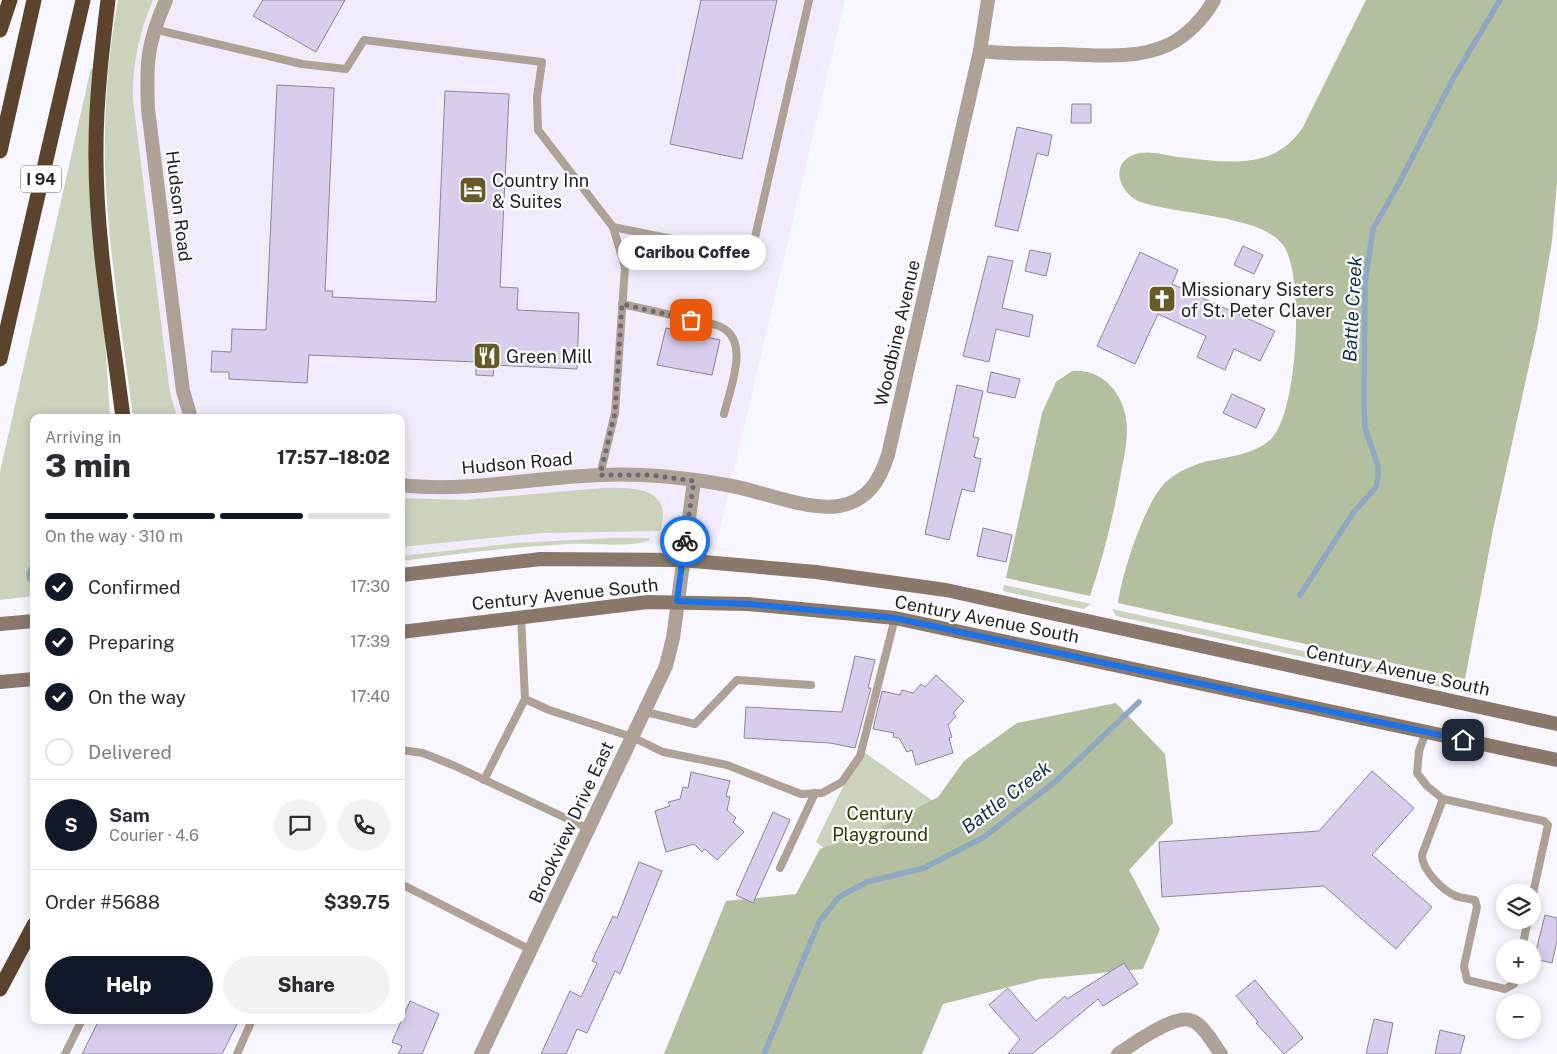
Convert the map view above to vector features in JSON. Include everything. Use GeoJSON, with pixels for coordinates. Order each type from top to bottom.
{"type":"FeatureCollection","features":[{"type":"Feature","properties":{"kind":"highway"},"geometry":{"type":"LineString","coordinates":[[0,30],[10,0]]}},
{"type":"Feature","properties":{"kind":"highway","name":"I 94"},"geometry":{"type":"LineString","coordinates":[[0,151],[34,0]]}},
{"type":"Feature","properties":{"kind":"highway","name":"I 94"},"geometry":{"type":"LineString","coordinates":[[0,359],[83,0]]}},
{"type":"Feature","properties":{"kind":"highway"},"geometry":{"type":"LineString","coordinates":[[108,0],[100,60],[96,149],[102,242],[123,414]]}},
{"type":"Feature","properties":{"kind":"highway"},"geometry":{"type":"LineString","coordinates":[[0,990],[30,932]]}},
{"type":"Feature","properties":{"kind":"main road","name":"Century Avenue South"},"geometry":{"type":"LineString","coordinates":[[405,575],[541,559],[682,560],[816,572],[946,590],[1557,724]]}},
{"type":"Feature","properties":{"kind":"main road","name":"Century Avenue South"},"geometry":{"type":"LineString","coordinates":[[405,631],[521,616],[648,602],[677,601],[748,604],[895,618],[1557,760]]}},
{"type":"Feature","properties":{"kind":"main road"},"geometry":{"type":"LineString","coordinates":[[0,624],[30,621]]}},
{"type":"Feature","properties":{"kind":"main road"},"geometry":{"type":"LineString","coordinates":[[0,682],[30,679]]}},
{"type":"Feature","properties":{"kind":"street","name":"Hudson Road"},"geometry":{"type":"LineString","coordinates":[[166,0],[153,29],[146,63],[148,109],[183,391],[190,414]]}},
{"type":"Feature","properties":{"kind":"street","name":"Woodbine Avenue"},"geometry":{"type":"LineString","coordinates":[[694,481],[735,487],[808,504],[832,507],[859,499],[878,480],[888,455],[980,51],[988,0]]}},
{"type":"Feature","properties":{"kind":"street"},"geometry":{"type":"LineString","coordinates":[[980,51],[1120,55],[1145,52],[1167,46],[1184,36],[1200,21],[1214,0]]}},
{"type":"Feature","properties":{"kind":"street","name":"Hudson Road"},"geometry":{"type":"LineString","coordinates":[[405,485],[455,487],[600,475],[650,475],[694,481]]}},
{"type":"Feature","properties":{"kind":"street"},"geometry":{"type":"LineString","coordinates":[[677,601],[694,481]]}},
{"type":"Feature","properties":{"kind":"street","name":"Brookview Drive East"},"geometry":{"type":"LineString","coordinates":[[482,1054],[632,737],[646,712],[669,657],[677,601]]}},
{"type":"Feature","properties":{"kind":"street"},"geometry":{"type":"LineString","coordinates":[[1118,1054],[1176,1019],[1191,1020],[1203,1029],[1221,1054]]}},
{"type":"Feature","properties":{"kind":"lane"},"geometry":{"type":"LineString","coordinates":[[612,226],[751,255],[809,0]]}},
{"type":"Feature","properties":{"kind":"lane"},"geometry":{"type":"LineString","coordinates":[[153,29],[302,64],[346,70],[364,40],[542,62],[536,97],[538,130],[612,226],[625,267],[615,413],[600,475]]}},
{"type":"Feature","properties":{"kind":"lane"},"geometry":{"type":"LineString","coordinates":[[622,304],[716,325],[727,330],[733,336],[737,348],[737,358],[724,414]]}},
{"type":"Feature","properties":{"kind":"lane"},"geometry":{"type":"LineString","coordinates":[[484,780],[525,699],[521,616]]}},
{"type":"Feature","properties":{"kind":"lane"},"geometry":{"type":"LineString","coordinates":[[525,699],[549,710],[632,737],[663,752],[727,765],[801,794],[822,792],[842,782],[860,756],[895,618]]}},
{"type":"Feature","properties":{"kind":"lane"},"geometry":{"type":"LineString","coordinates":[[646,712],[695,724],[737,680],[811,685]]}},
{"type":"Feature","properties":{"kind":"lane"},"geometry":{"type":"LineString","coordinates":[[1426,732],[1419,751],[1417,773],[1427,786],[1442,799],[1544,821],[1548,825],[1535,884]]}},
{"type":"Feature","properties":{"kind":"lane"},"geometry":{"type":"LineString","coordinates":[[405,751],[423,753],[589,829]]}},
{"type":"Feature","properties":{"kind":"lane"},"geometry":{"type":"LineString","coordinates":[[780,868],[815,793]]}},
{"type":"Feature","properties":{"kind":"lane"},"geometry":{"type":"LineString","coordinates":[[1442,799],[1422,855],[1422,861],[1439,883],[1456,896],[1475,900],[1477,907],[1464,966],[1467,980],[1505,989],[1514,984]]}},
{"type":"Feature","properties":{"kind":"lane"},"geometry":{"type":"LineString","coordinates":[[405,886],[531,950]]}},
{"type":"Feature","properties":{"kind":"lane"},"geometry":{"type":"LineString","coordinates":[[64,1054],[80,1024]]}},
{"type":"Feature","properties":{"kind":"lane"},"geometry":{"type":"LineString","coordinates":[[237,1054],[250,1024]]}},
{"type":"Feature","properties":{"kind":"shaded area"},"geometry":{"type":"Polygon","coordinates":[[[118,0],[845,0],[716,545],[727,551],[653,544],[593,543],[497,549],[405,560],[405,414],[133,414],[110,227],[105,169],[108,73],[118,0]]]}},
{"type":"Feature","properties":{"kind":"green space"},"geometry":{"type":"Polygon","coordinates":[[[118,0],[153,0],[137,49],[133,100],[170,393],[176,414],[133,414],[113,261],[105,167],[107,83],[118,0]]]}},
{"type":"Feature","properties":{"kind":"green space"},"geometry":{"type":"Polygon","coordinates":[[[1366,0],[1557,0],[1557,182],[1552,241],[1537,329],[1493,530],[1465,679],[1118,603],[1129,557],[1143,520],[1159,491],[1167,481],[1189,467],[1248,452],[1271,439],[1280,424],[1287,402],[1292,375],[1296,315],[1295,288],[1291,264],[1281,242],[1272,235],[1245,223],[1140,202],[1126,191],[1121,183],[1119,176],[1120,168],[1130,156],[1140,153],[1231,162],[1263,158],[1278,151],[1291,141],[1303,127],[1366,0]]]}},
{"type":"Feature","properties":{"kind":"green space"},"geometry":{"type":"Polygon","coordinates":[[[91,68],[95,69],[89,126],[89,184],[103,309],[110,414],[30,414],[30,596],[0,600],[0,472],[91,68]]]}},
{"type":"Feature","properties":{"kind":"green space"},"geometry":{"type":"Polygon","coordinates":[[[1072,371],[1084,371],[1095,374],[1112,387],[1123,406],[1127,429],[1125,454],[1114,508],[1090,596],[1006,578],[1042,413],[1056,382],[1072,371]]]}},
{"type":"Feature","properties":{"kind":"green space"},"geometry":{"type":"Polygon","coordinates":[[[603,488],[626,488],[648,493],[656,498],[662,506],[663,516],[660,531],[541,533],[405,547],[405,498],[465,500],[603,488]]]}},
{"type":"Feature","properties":{"kind":"green space"},"geometry":{"type":"Polygon","coordinates":[[[612,538],[649,538],[650,540],[620,545],[566,544],[525,547],[405,560],[405,556],[516,543],[612,538]]]}},
{"type":"Feature","properties":{"kind":"green space"},"geometry":{"type":"Polygon","coordinates":[[[1004,585],[1091,604],[1083,609],[1003,591],[1004,585]]]}},
{"type":"Feature","properties":{"kind":"green space"},"geometry":{"type":"Polygon","coordinates":[[[1112,609],[1463,686],[1462,692],[1116,616],[1112,609]]]}},
{"type":"Feature","properties":{"kind":"green space"},"geometry":{"type":"Polygon","coordinates":[[[1116,703],[1165,754],[1173,823],[1129,870],[1160,929],[1143,969],[1040,979],[943,1004],[922,1054],[664,1054],[726,901],[796,894],[820,849],[872,832],[938,797],[964,761],[1017,723],[1116,703]]]}},
{"type":"Feature","properties":{"kind":"green space","name":"Century Playground"},"geometry":{"type":"Polygon","coordinates":[[[861,750],[984,837],[867,882],[816,842],[861,750]]]}},
{"type":"Feature","properties":{"kind":"water"},"geometry":{"type":"Polygon","coordinates":[[[30,565],[30,582],[26,574],[30,565]]]}},
{"type":"Feature","properties":{"kind":"building"},"geometry":{"type":"Polygon","coordinates":[[[263,0],[345,0],[316,52],[253,16],[263,0]]]}},
{"type":"Feature","properties":{"kind":"building"},"geometry":{"type":"Polygon","coordinates":[[[701,0],[777,0],[742,159],[670,144],[701,0]]]}},
{"type":"Feature","properties":{"kind":"building","name":"Country Inn & Suites"},"geometry":{"type":"Polygon","coordinates":[[[277,85],[334,88],[325,291],[333,291],[332,297],[436,302],[445,91],[509,94],[500,287],[518,288],[517,310],[579,313],[577,369],[494,365],[493,376],[476,375],[476,362],[309,355],[307,383],[229,379],[229,372],[211,372],[212,351],[231,352],[232,329],[266,330],[277,85]]]}},
{"type":"Feature","properties":{"kind":"building"},"geometry":{"type":"Polygon","coordinates":[[[1072,104],[1091,104],[1091,123],[1071,123],[1072,104]]]}},
{"type":"Feature","properties":{"kind":"building"},"geometry":{"type":"Polygon","coordinates":[[[1017,127],[1052,135],[1048,156],[1037,153],[1018,231],[995,226],[1017,127]]]}},
{"type":"Feature","properties":{"kind":"building"},"geometry":{"type":"Polygon","coordinates":[[[1243,246],[1263,255],[1254,274],[1234,265],[1243,246]]]}},
{"type":"Feature","properties":{"kind":"building"},"geometry":{"type":"Polygon","coordinates":[[[1030,250],[1051,254],[1046,276],[1025,271],[1030,250]]]}},
{"type":"Feature","properties":{"kind":"building","name":"Missionary Sisters of St. Peter Claver"},"geometry":{"type":"Polygon","coordinates":[[[1140,252],[1178,270],[1172,284],[1275,331],[1260,361],[1234,349],[1225,370],[1197,357],[1206,336],[1158,314],[1135,364],[1097,346],[1140,252]]]}},
{"type":"Feature","properties":{"kind":"building"},"geometry":{"type":"Polygon","coordinates":[[[988,256],[1013,261],[1002,308],[1033,315],[1029,337],[996,329],[989,362],[963,356],[988,256]]]}},
{"type":"Feature","properties":{"kind":"building"},"geometry":{"type":"Polygon","coordinates":[[[666,328],[720,340],[712,375],[657,365],[666,328]]]}},
{"type":"Feature","properties":{"kind":"building"},"geometry":{"type":"Polygon","coordinates":[[[991,372],[1020,379],[1015,398],[987,392],[991,372]]]}},
{"type":"Feature","properties":{"kind":"building"},"geometry":{"type":"Polygon","coordinates":[[[957,385],[983,391],[973,437],[979,438],[974,457],[981,459],[974,492],[962,489],[949,540],[925,534],[957,385]]]}},
{"type":"Feature","properties":{"kind":"building"},"geometry":{"type":"Polygon","coordinates":[[[1232,394],[1265,409],[1256,428],[1223,413],[1232,394]]]}},
{"type":"Feature","properties":{"kind":"building"},"geometry":{"type":"Polygon","coordinates":[[[983,528],[1012,535],[1006,562],[977,556],[983,528]]]}},
{"type":"Feature","properties":{"kind":"building"},"geometry":{"type":"Polygon","coordinates":[[[855,656],[875,660],[868,688],[871,688],[855,748],[830,743],[744,738],[746,707],[842,712],[855,656]]]}},
{"type":"Feature","properties":{"kind":"building"},"geometry":{"type":"Polygon","coordinates":[[[936,675],[964,701],[953,713],[956,716],[948,725],[952,737],[949,738],[953,753],[916,765],[912,750],[907,752],[899,738],[893,737],[894,733],[873,729],[882,691],[900,695],[902,690],[913,693],[921,684],[925,687],[936,675]]]}},
{"type":"Feature","properties":{"kind":"building"},"geometry":{"type":"Polygon","coordinates":[[[1372,771],[1414,808],[1372,855],[1432,907],[1396,949],[1324,886],[1162,897],[1159,842],[1319,831],[1372,771]]]}},
{"type":"Feature","properties":{"kind":"building"},"geometry":{"type":"Polygon","coordinates":[[[691,772],[730,781],[726,796],[730,797],[727,810],[736,818],[733,822],[744,832],[717,860],[705,849],[702,852],[694,844],[666,852],[655,811],[670,806],[668,802],[680,799],[683,787],[688,788],[691,772]]]}},
{"type":"Feature","properties":{"kind":"building"},"geometry":{"type":"Polygon","coordinates":[[[773,812],[790,820],[753,903],[736,895],[773,812]]]}},
{"type":"Feature","properties":{"kind":"building"},"geometry":{"type":"Polygon","coordinates":[[[639,862],[662,871],[620,974],[615,971],[587,1033],[577,1029],[566,1054],[541,1054],[570,991],[581,997],[597,963],[592,961],[613,916],[617,918],[639,862]]]}},
{"type":"Feature","properties":{"kind":"building"},"geometry":{"type":"Polygon","coordinates":[[[1545,915],[1557,918],[1557,941],[1552,963],[1541,961],[1541,939],[1539,939],[1545,915]]]}},
{"type":"Feature","properties":{"kind":"building"},"geometry":{"type":"Polygon","coordinates":[[[1124,963],[1138,984],[1103,1006],[1098,999],[1032,1054],[1008,1054],[1020,1039],[989,1005],[1008,988],[1036,1021],[1065,996],[1067,999],[1124,963]]]}},
{"type":"Feature","properties":{"kind":"building"},"geometry":{"type":"Polygon","coordinates":[[[1255,980],[1303,1038],[1284,1054],[1256,1023],[1258,1022],[1236,996],[1255,980]]]}},
{"type":"Feature","properties":{"kind":"building"},"geometry":{"type":"Polygon","coordinates":[[[410,1001],[439,1014],[422,1054],[398,1054],[402,1046],[392,1042],[400,1024],[405,1024],[405,1012],[410,1001]]]}},
{"type":"Feature","properties":{"kind":"building"},"geometry":{"type":"Polygon","coordinates":[[[1374,1019],[1393,1023],[1387,1054],[1366,1054],[1374,1019]]]}},
{"type":"Feature","properties":{"kind":"building"},"geometry":{"type":"Polygon","coordinates":[[[97,1024],[237,1024],[222,1054],[82,1054],[97,1024]]]}},
{"type":"Feature","properties":{"kind":"building"},"geometry":{"type":"Polygon","coordinates":[[[1440,1030],[1465,1036],[1460,1054],[1435,1054],[1440,1030]]]}},
{"type":"Feature","properties":{"kind":"waterway","name":"Battle Creek"},"geometry":{"type":"LineString","coordinates":[[1300,595],[1353,513],[1376,487],[1378,466],[1365,428],[1364,404],[1365,283],[1373,229],[1454,77],[1500,0]]}},
{"type":"Feature","properties":{"kind":"waterway","name":"Battle Creek"},"geometry":{"type":"LineString","coordinates":[[764,1054],[819,922],[839,897],[867,882],[924,868],[984,837],[1056,781],[1139,702]]}},
{"type":"Feature","properties":{"kind":"way so far"},"geometry":{"type":"LineString","coordinates":[[685,541],[694,481],[650,475],[600,475],[615,413],[622,304],[691,320]]}},
{"type":"Feature","properties":{"kind":"place","name":"Country Inn & Suites"},"geometry":{"type":"Point","coordinates":[473,190]}},
{"type":"Feature","properties":{"kind":"place","name":"Missionary Sisters of St. Peter Claver"},"geometry":{"type":"Point","coordinates":[1162,299]}},
{"type":"Feature","properties":{"kind":"place","name":"Caribou Coffee"},"geometry":{"type":"Point","coordinates":[691,320]}},
{"type":"Feature","properties":{"kind":"place","name":"Green Mill"},"geometry":{"type":"Point","coordinates":[487,356]}},
{"type":"Feature","properties":{"kind":"route"},"geometry":{"type":"LineString","coordinates":[[685,541],[677,601],[814,609],[895,618],[942,626],[1463,740]]}}]}
